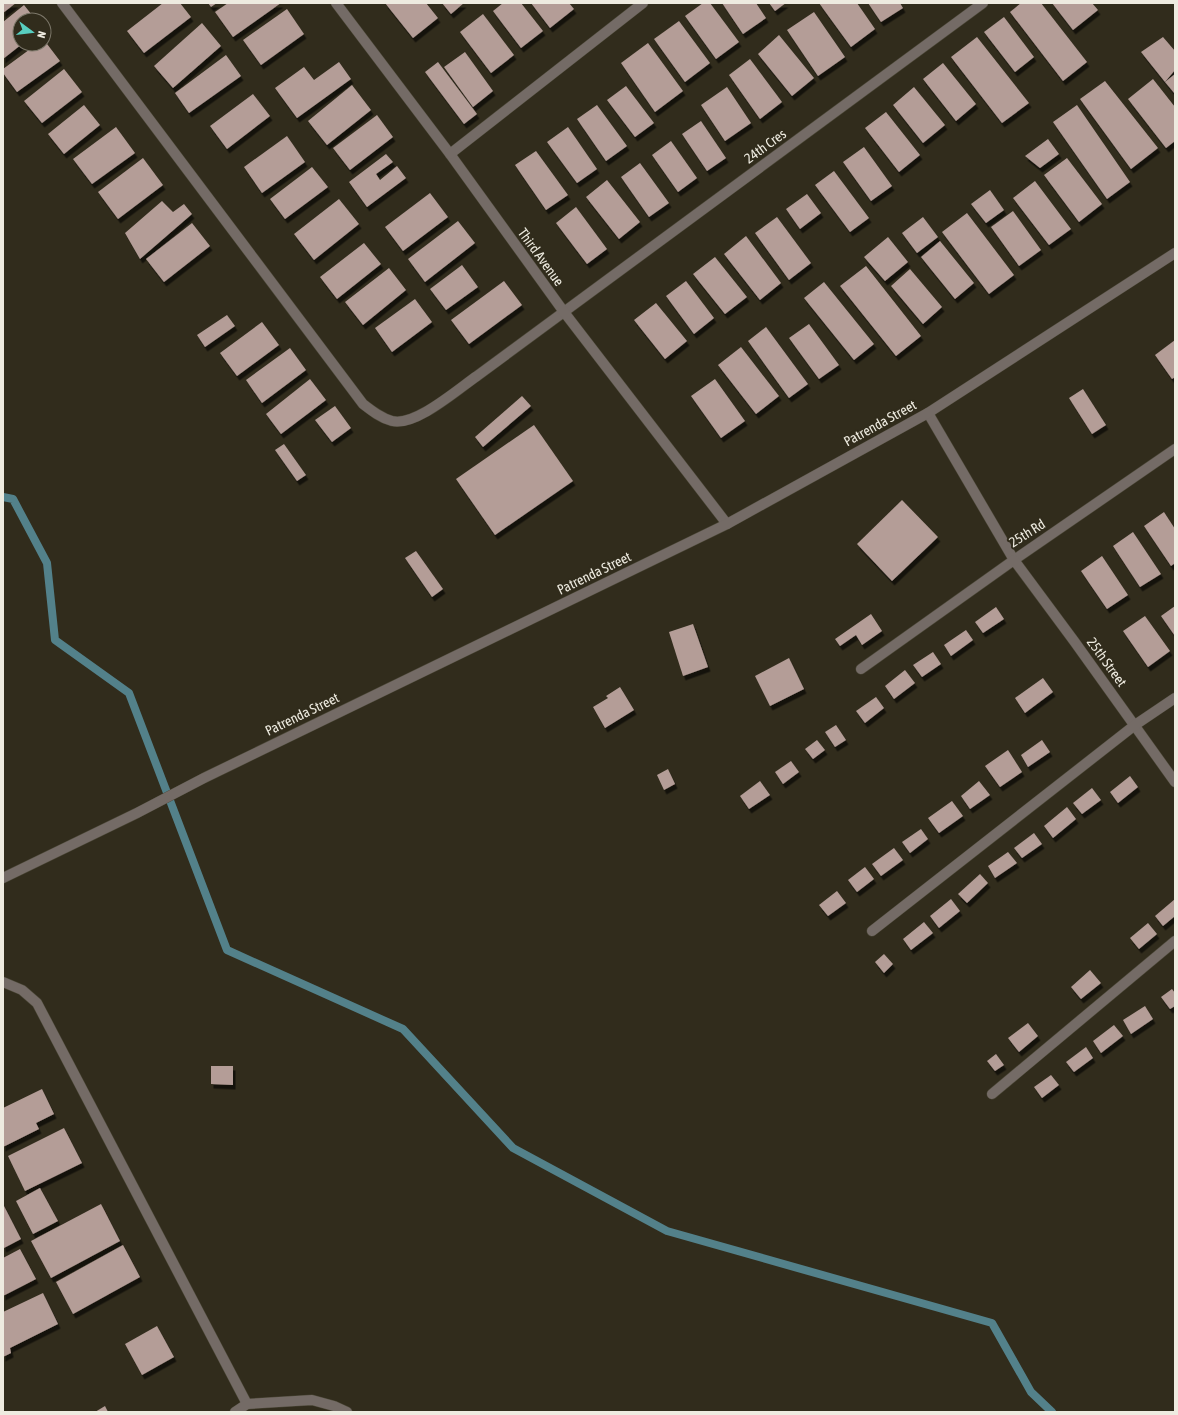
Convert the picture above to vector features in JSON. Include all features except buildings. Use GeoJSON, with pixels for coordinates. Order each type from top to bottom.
{"type":"FeatureCollection","features":[{"type":"Feature","properties":{"kind":"street","name":"24th Cres"},"geometry":{"type":"LineString","coordinates":[[62,3],[363,404],[381,417],[402,422],[420,416],[984,3]]}},
{"type":"Feature","properties":{"kind":"street","name":"Third Avenue"},"geometry":{"type":"LineString","coordinates":[[336,3],[450,154],[564,312],[727,524]]}},
{"type":"Feature","properties":{"kind":"street"},"geometry":{"type":"LineString","coordinates":[[450,154],[643,3]]}},
{"type":"Feature","properties":{"kind":"street","name":"Patrenda Street"},"geometry":{"type":"LineString","coordinates":[[3,878],[137,813],[204,778],[727,524],[928,413],[1175,253]]}},
{"type":"Feature","properties":{"kind":"street","name":"25th Rd"},"geometry":{"type":"LineString","coordinates":[[928,413],[1014,560],[1175,449]]}},
{"type":"Feature","properties":{"kind":"street"},"geometry":{"type":"LineString","coordinates":[[861,669],[1014,560]]}},
{"type":"Feature","properties":{"kind":"street","name":"25th Street"},"geometry":{"type":"LineString","coordinates":[[1014,560],[1135,724],[1175,782]]}},
{"type":"Feature","properties":{"kind":"street"},"geometry":{"type":"LineString","coordinates":[[872,931],[1135,724],[1175,698]]}},
{"type":"Feature","properties":{"kind":"street"},"geometry":{"type":"LineString","coordinates":[[992,1094],[1175,941]]}},
{"type":"Feature","properties":{"kind":"street"},"geometry":{"type":"LineString","coordinates":[[3,982],[22,990],[37,1003],[247,1404]]}},
{"type":"Feature","properties":{"kind":"street"},"geometry":{"type":"LineString","coordinates":[[235,1412],[247,1404],[312,1400],[334,1406],[347,1412]]}},
{"type":"Feature","properties":{"kind":"waterway"},"geometry":{"type":"LineString","coordinates":[[3,497],[13,499],[47,563],[55,640],[129,693],[227,950],[403,1029],[513,1148],[667,1231],[992,1323],[1031,1392],[1052,1412]]}}]}
